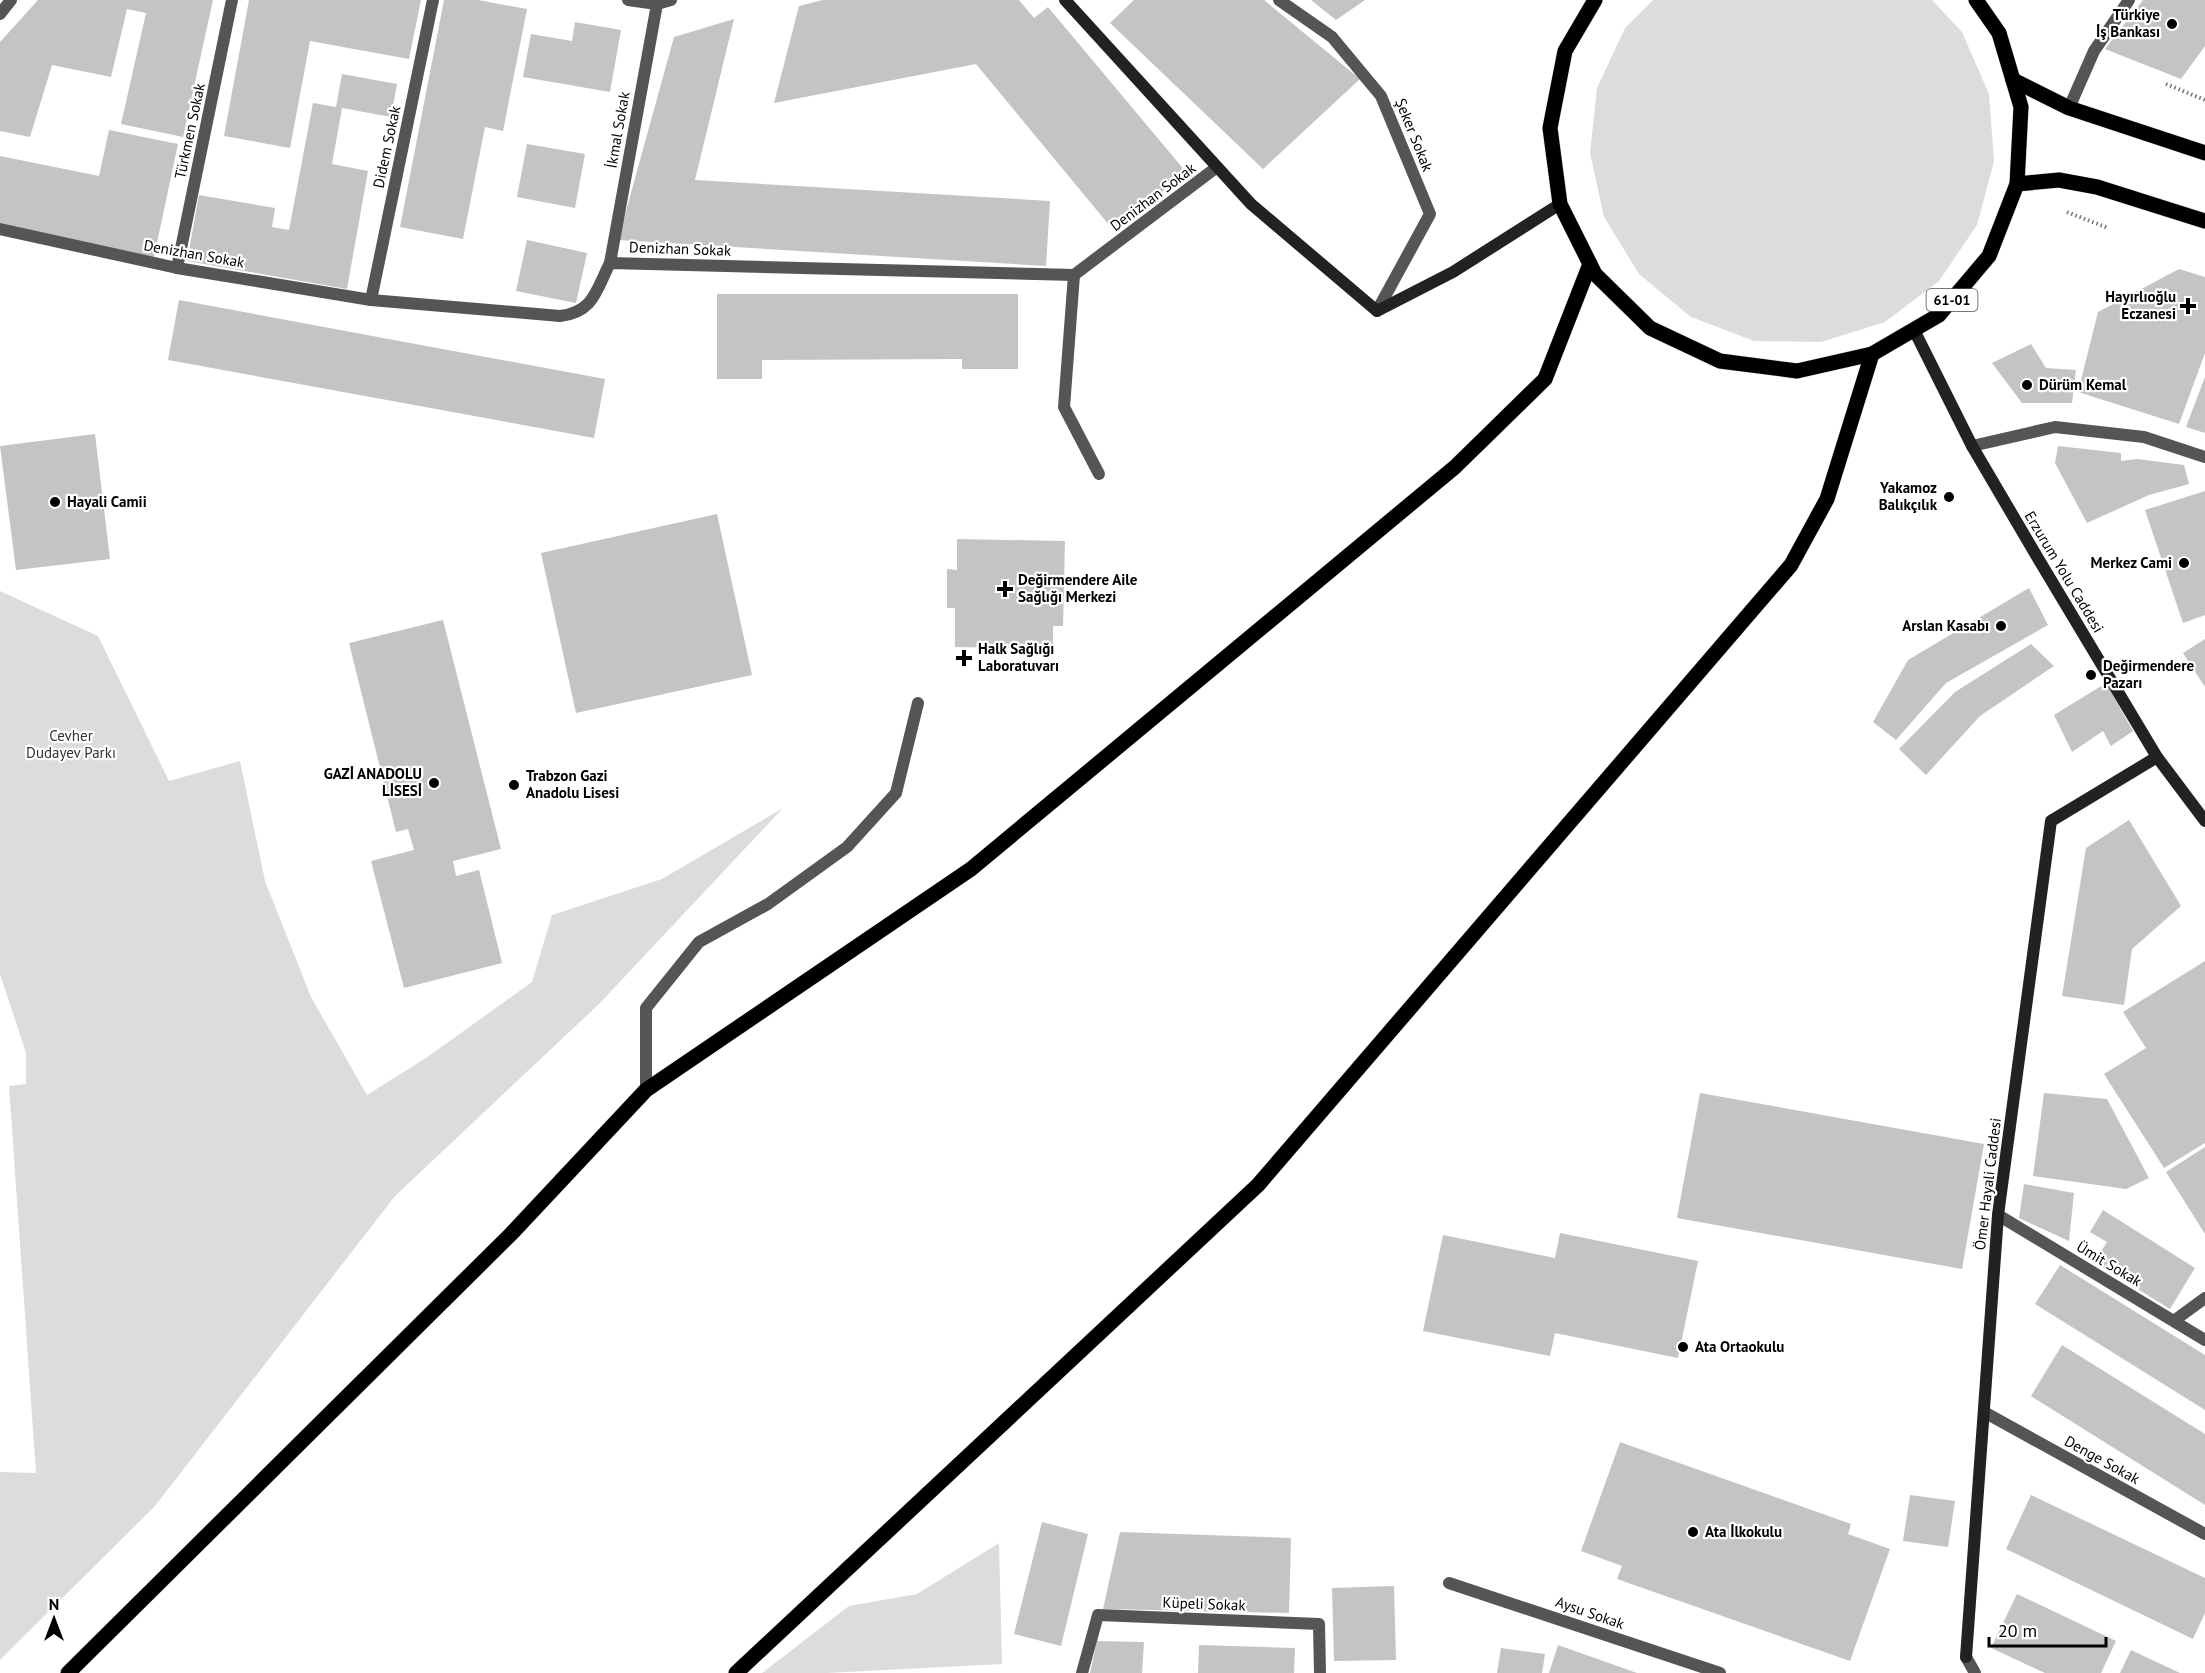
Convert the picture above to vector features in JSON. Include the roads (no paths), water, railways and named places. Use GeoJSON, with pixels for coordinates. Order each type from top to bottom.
{"type":"FeatureCollection","features":[{"type":"Feature","properties":{"kind":"main road","name":"61-01"},"geometry":{"type":"LineString","coordinates":[[1595,1],[1565,51],[1550,128],[1560,204],[1595,274],[1650,328],[1720,361],[1797,371],[1872,354],[1914,330],[1939,315],[1989,256],[2017,184],[2021,107],[1999,33],[1976,0]]}},
{"type":"Feature","properties":{"kind":"main road"},"geometry":{"type":"LineString","coordinates":[[2013,80],[2069,108],[2205,153]]}},
{"type":"Feature","properties":{"kind":"main road"},"geometry":{"type":"LineString","coordinates":[[2017,184],[2059,180],[2097,187],[2205,221]]}},
{"type":"Feature","properties":{"kind":"main road"},"geometry":{"type":"LineString","coordinates":[[68,1673],[511,1234],[646,1090],[971,869],[1455,467],[1545,379],[1590,264]]}},
{"type":"Feature","properties":{"kind":"main road"},"geometry":{"type":"LineString","coordinates":[[736,1673],[1266,1176],[1791,565],[1827,499],[1872,354]]}},
{"type":"Feature","properties":{"kind":"street"},"geometry":{"type":"LineString","coordinates":[[0,14],[12,0]]}},
{"type":"Feature","properties":{"kind":"street","name":"Türkmen Sokak"},"geometry":{"type":"LineString","coordinates":[[177,268],[232,0]]}},
{"type":"Feature","properties":{"kind":"street","name":"Didem Sokak"},"geometry":{"type":"LineString","coordinates":[[371,300],[433,0]]}},
{"type":"Feature","properties":{"kind":"street"},"geometry":{"type":"LineString","coordinates":[[628,0],[655,2],[671,0]]}},
{"type":"Feature","properties":{"kind":"street"},"geometry":{"type":"LineString","coordinates":[[1065,0],[1251,204],[1377,311],[1453,272],[1560,204]]}},
{"type":"Feature","properties":{"kind":"street","name":"Şeker Sokak"},"geometry":{"type":"LineString","coordinates":[[1279,0],[1332,38],[1382,96],[1430,214],[1377,311]]}},
{"type":"Feature","properties":{"kind":"street"},"geometry":{"type":"LineString","coordinates":[[2069,108],[2094,51],[2130,0]]}},
{"type":"Feature","properties":{"kind":"street","name":"İkmal Sokak"},"geometry":{"type":"LineString","coordinates":[[610,262],[655,2]]}},
{"type":"Feature","properties":{"kind":"street","name":"Denizhan Sokak"},"geometry":{"type":"LineString","coordinates":[[0,229],[177,268],[371,300],[560,316],[578,314],[592,301],[610,262],[1074,275],[1217,167]]}},
{"type":"Feature","properties":{"kind":"street"},"geometry":{"type":"LineString","coordinates":[[1074,275],[1064,407],[1099,474]]}},
{"type":"Feature","properties":{"kind":"street","name":"Erzurum Yolu Caddesi"},"geometry":{"type":"LineString","coordinates":[[1914,330],[1972,446],[2157,757],[2205,820]]}},
{"type":"Feature","properties":{"kind":"street"},"geometry":{"type":"LineString","coordinates":[[1972,446],[2055,427],[2144,437],[2205,457]]}},
{"type":"Feature","properties":{"kind":"street"},"geometry":{"type":"LineString","coordinates":[[646,1090],[646,1008],[699,942],[768,904],[847,847],[896,793],[918,703]]}},
{"type":"Feature","properties":{"kind":"street","name":"Ömer Hayali Caddesi"},"geometry":{"type":"LineString","coordinates":[[1975,1673],[1966,1657],[1998,1215],[2051,821],[2157,757]]}},
{"type":"Feature","properties":{"kind":"street","name":"Ümit Sokak"},"geometry":{"type":"LineString","coordinates":[[1998,1215],[2205,1340]]}},
{"type":"Feature","properties":{"kind":"street"},"geometry":{"type":"LineString","coordinates":[[2175,1320],[2205,1298]]}},
{"type":"Feature","properties":{"kind":"street","name":"Denge Sokak"},"geometry":{"type":"LineString","coordinates":[[1984,1412],[2205,1534]]}},
{"type":"Feature","properties":{"kind":"street","name":"Aysu Sokak"},"geometry":{"type":"LineString","coordinates":[[1449,1583],[1720,1673]]}},
{"type":"Feature","properties":{"kind":"street","name":"Küpeli Sokak"},"geometry":{"type":"LineString","coordinates":[[1082,1673],[1098,1614],[1319,1624],[1320,1673]]}},
{"type":"Feature","properties":{"kind":"place","name":"Türkiye İş Bankası"},"geometry":{"type":"Point","coordinates":[2172,24]}},
{"type":"Feature","properties":{"kind":"place","name":"Hayırlıoğlu Eczanesi"},"geometry":{"type":"Point","coordinates":[2188,306]}},
{"type":"Feature","properties":{"kind":"place","name":"Dürüm Kemal"},"geometry":{"type":"Point","coordinates":[2027,385]}},
{"type":"Feature","properties":{"kind":"place","name":"Yakamoz Balıkçılık"},"geometry":{"type":"Point","coordinates":[1949,497]}},
{"type":"Feature","properties":{"kind":"place","name":"Hayali Camii"},"geometry":{"type":"Point","coordinates":[55,502]}},
{"type":"Feature","properties":{"kind":"place","name":"Merkez Cami"},"geometry":{"type":"Point","coordinates":[2184,563]}},
{"type":"Feature","properties":{"kind":"place","name":"Değirmendere Aile Sağlığı Merkezi"},"geometry":{"type":"Point","coordinates":[1005,589]}},
{"type":"Feature","properties":{"kind":"place","name":"Arslan Kasabı"},"geometry":{"type":"Point","coordinates":[2001,626]}},
{"type":"Feature","properties":{"kind":"place","name":"Halk Sağlığı Laboratuvarı"},"geometry":{"type":"Point","coordinates":[964,658]}},
{"type":"Feature","properties":{"kind":"place","name":"Değirmendere Pazarı"},"geometry":{"type":"Point","coordinates":[2091,675]}},
{"type":"Feature","properties":{"kind":"place","name":"GAZİ ANADOLU LİSESİ"},"geometry":{"type":"Point","coordinates":[434,783]}},
{"type":"Feature","properties":{"kind":"place","name":"Trabzon Gazi Anadolu Lisesi"},"geometry":{"type":"Point","coordinates":[514,785]}},
{"type":"Feature","properties":{"kind":"place","name":"Ata Ortaokulu"},"geometry":{"type":"Point","coordinates":[1683,1347]}},
{"type":"Feature","properties":{"kind":"place","name":"Ata İlkokulu"},"geometry":{"type":"Point","coordinates":[1693,1532]}},
{"type":"Feature","properties":{"kind":"park label","name":"Cevher Dudayev Parkı"},"geometry":{"type":"Point","coordinates":[71,744]}}]}
